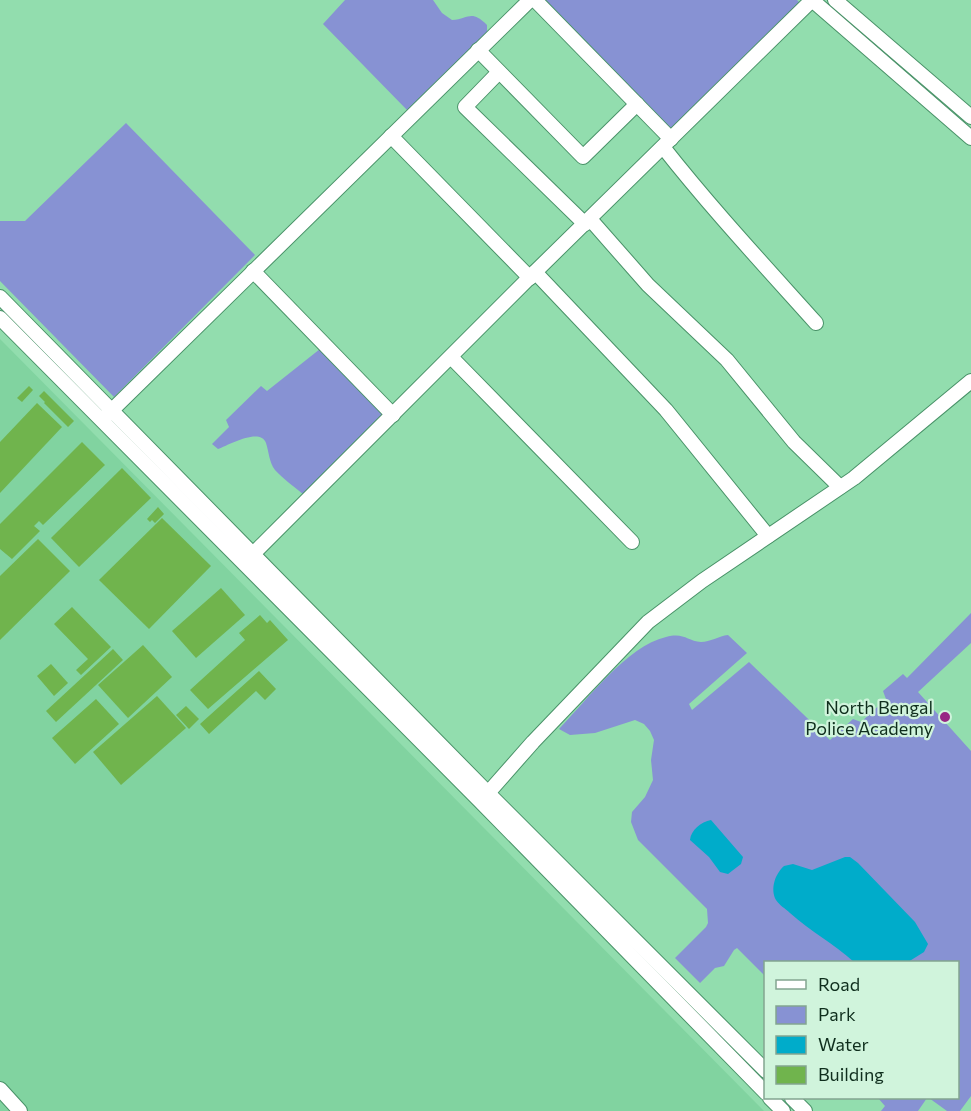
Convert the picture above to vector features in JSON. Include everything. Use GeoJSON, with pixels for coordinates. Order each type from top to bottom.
{"type":"FeatureCollection","features":[{"type":"Feature","properties":{"kind":"street"},"geometry":{"type":"LineString","coordinates":[[101,421],[530,0]]}},
{"type":"Feature","properties":{"kind":"street"},"geometry":{"type":"LineString","coordinates":[[535,0],[637,104],[735,234],[816,323]]}},
{"type":"Feature","properties":{"kind":"street"},"geometry":{"type":"LineString","coordinates":[[253,554],[812,0],[971,138]]}},
{"type":"Feature","properties":{"kind":"street"},"geometry":{"type":"LineString","coordinates":[[835,0],[971,117]]}},
{"type":"Feature","properties":{"kind":"street"},"geometry":{"type":"LineString","coordinates":[[478,50],[583,157],[637,104]]}},
{"type":"Feature","properties":{"kind":"street"},"geometry":{"type":"LineString","coordinates":[[499,72],[465,107],[587,221],[648,285],[727,360],[794,442],[840,487]]}},
{"type":"Feature","properties":{"kind":"street"},"geometry":{"type":"LineString","coordinates":[[391,136],[666,410],[768,536]]}},
{"type":"Feature","properties":{"kind":"street"},"geometry":{"type":"LineString","coordinates":[[253,271],[393,415]]}},
{"type":"Feature","properties":{"kind":"street"},"geometry":{"type":"LineString","coordinates":[[0,297],[764,1070]]}},
{"type":"Feature","properties":{"kind":"street"},"geometry":{"type":"LineString","coordinates":[[0,318],[488,809],[764,1092]]}},
{"type":"Feature","properties":{"kind":"street"},"geometry":{"type":"LineString","coordinates":[[451,357],[632,542]]}},
{"type":"Feature","properties":{"kind":"street"},"geometry":{"type":"LineString","coordinates":[[488,793],[533,742],[648,622],[702,581],[840,487],[971,381]]}},
{"type":"Feature","properties":{"kind":"street"},"geometry":{"type":"LineString","coordinates":[[0,1089],[20,1111]]}},
{"type":"Feature","properties":{"kind":"street"},"geometry":{"type":"LineString","coordinates":[[771,1099],[783,1111]]}},
{"type":"Feature","properties":{"kind":"street"},"geometry":{"type":"LineString","coordinates":[[793,1099],[805,1111]]}},
{"type":"Feature","properties":{"kind":"shaded area"},"geometry":{"type":"Polygon","coordinates":[[[0,339],[764,1111],[0,1111],[0,339]]]}},
{"type":"Feature","properties":{"kind":"green space"},"geometry":{"type":"Polygon","coordinates":[[[345,0],[433,0],[442,13],[452,20],[473,16],[482,20],[487,25],[487,34],[407,110],[323,24],[345,0]]]}},
{"type":"Feature","properties":{"kind":"green space"},"geometry":{"type":"Polygon","coordinates":[[[540,0],[797,0],[802,5],[672,133],[540,0]]]}},
{"type":"Feature","properties":{"kind":"green space"},"geometry":{"type":"Polygon","coordinates":[[[126,123],[255,255],[114,397],[0,281],[0,221],[25,221],[126,123]]]}},
{"type":"Feature","properties":{"kind":"green space"},"geometry":{"type":"Polygon","coordinates":[[[320,349],[384,415],[304,495],[275,470],[263,438],[244,438],[218,449],[212,444],[229,427],[226,420],[261,386],[267,391],[320,349]]]}},
{"type":"Feature","properties":{"kind":"green space"},"geometry":{"type":"Polygon","coordinates":[[[971,613],[971,643],[918,692],[971,751],[971,1096],[960,1111],[947,1111],[930,1099],[959,1099],[959,961],[764,961],[764,975],[737,948],[724,966],[715,968],[700,983],[675,958],[706,927],[707,909],[638,840],[631,822],[632,812],[645,797],[653,780],[651,760],[654,740],[650,731],[644,724],[635,720],[595,733],[570,735],[559,729],[622,662],[651,642],[672,636],[681,636],[701,642],[728,635],[747,653],[689,704],[692,710],[749,662],[830,740],[853,719],[861,722],[886,699],[883,691],[903,674],[907,678],[971,613]]]}},
{"type":"Feature","properties":{"kind":"green space"},"geometry":{"type":"Polygon","coordinates":[[[879,1099],[926,1099],[918,1111],[881,1111],[885,1106],[879,1099]]]}},
{"type":"Feature","properties":{"kind":"water"},"geometry":{"type":"Polygon","coordinates":[[[711,820],[743,857],[741,864],[728,874],[720,872],[709,857],[690,840],[697,827],[711,820]]]}},
{"type":"Feature","properties":{"kind":"water"},"geometry":{"type":"Polygon","coordinates":[[[850,857],[915,922],[928,944],[924,952],[910,961],[853,961],[798,920],[774,896],[774,882],[784,866],[793,864],[812,870],[850,857]]]}},
{"type":"Feature","properties":{"kind":"building"},"geometry":{"type":"Polygon","coordinates":[[[29,386],[33,390],[22,402],[17,398],[29,386]]]}},
{"type":"Feature","properties":{"kind":"building"},"geometry":{"type":"Polygon","coordinates":[[[44,391],[74,421],[68,427],[39,396],[44,391]]]}},
{"type":"Feature","properties":{"kind":"building"},"geometry":{"type":"Polygon","coordinates":[[[37,403],[62,427],[0,493],[0,442],[37,403]]]}},
{"type":"Feature","properties":{"kind":"building"},"geometry":{"type":"Polygon","coordinates":[[[82,442],[105,465],[43,525],[39,521],[34,526],[40,531],[12,559],[0,549],[0,524],[82,442]]]}},
{"type":"Feature","properties":{"kind":"building"},"geometry":{"type":"Polygon","coordinates":[[[122,468],[151,498],[79,567],[51,538],[122,468]]]}},
{"type":"Feature","properties":{"kind":"building"},"geometry":{"type":"Polygon","coordinates":[[[158,507],[164,514],[155,523],[152,520],[150,522],[147,519],[158,507]]]}},
{"type":"Feature","properties":{"kind":"building"},"geometry":{"type":"Polygon","coordinates":[[[162,518],[211,566],[149,629],[99,580],[162,518]]]}},
{"type":"Feature","properties":{"kind":"building"},"geometry":{"type":"Polygon","coordinates":[[[38,539],[70,571],[0,640],[0,576],[38,539]]]}},
{"type":"Feature","properties":{"kind":"building"},"geometry":{"type":"Polygon","coordinates":[[[221,588],[245,615],[196,658],[172,631],[221,588]]]}},
{"type":"Feature","properties":{"kind":"building"},"geometry":{"type":"Polygon","coordinates":[[[72,607],[111,647],[81,675],[76,670],[88,659],[54,624],[72,607]]]}},
{"type":"Feature","properties":{"kind":"building"},"geometry":{"type":"Polygon","coordinates":[[[260,615],[267,623],[270,620],[288,640],[208,709],[190,690],[245,640],[239,633],[260,615]]]}},
{"type":"Feature","properties":{"kind":"building"},"geometry":{"type":"Polygon","coordinates":[[[143,645],[172,677],[128,718],[98,685],[143,645]]]}},
{"type":"Feature","properties":{"kind":"building"},"geometry":{"type":"Polygon","coordinates":[[[113,649],[123,660],[56,722],[46,711],[113,649]]]}},
{"type":"Feature","properties":{"kind":"building"},"geometry":{"type":"Polygon","coordinates":[[[51,664],[68,683],[54,696],[37,676],[51,664]]]}},
{"type":"Feature","properties":{"kind":"building"},"geometry":{"type":"Polygon","coordinates":[[[259,671],[276,689],[265,700],[256,691],[209,734],[200,724],[259,671]]]}},
{"type":"Feature","properties":{"kind":"building"},"geometry":{"type":"Polygon","coordinates":[[[157,696],[186,728],[121,785],[93,752],[157,696]]]}},
{"type":"Feature","properties":{"kind":"building"},"geometry":{"type":"Polygon","coordinates":[[[96,699],[119,724],[75,764],[52,738],[96,699]]]}},
{"type":"Feature","properties":{"kind":"building"},"geometry":{"type":"Polygon","coordinates":[[[186,706],[199,719],[189,729],[176,715],[186,706]]]}},
{"type":"Feature","properties":{"kind":"place","name":"North Bengal Police Academy"},"geometry":{"type":"Point","coordinates":[945,717]}}]}
